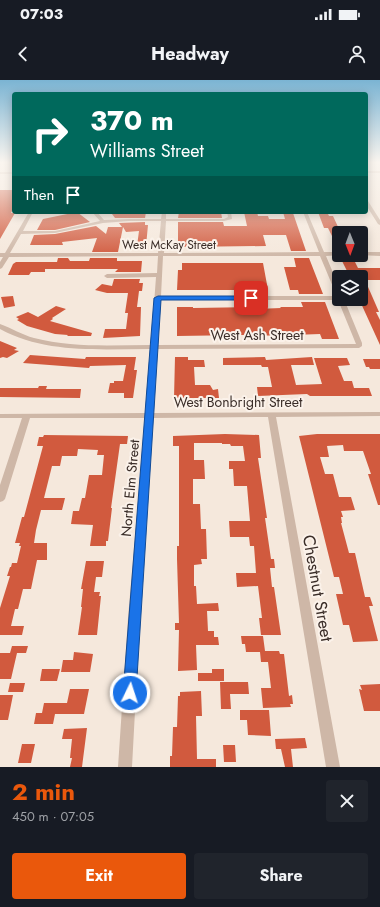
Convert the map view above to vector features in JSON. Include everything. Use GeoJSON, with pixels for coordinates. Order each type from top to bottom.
{"type":"FeatureCollection","features":[{"type":"Feature","properties":{"kind":"street"},"geometry":{"type":"LineString","coordinates":[[368,203],[372,207],[380,224]]}},
{"type":"Feature","properties":{"kind":"street"},"geometry":{"type":"LineString","coordinates":[[0,267],[3,255],[19,233],[30,214]]}},
{"type":"Feature","properties":{"kind":"street"},"geometry":{"type":"LineString","coordinates":[[96,214],[103,222]]}},
{"type":"Feature","properties":{"kind":"street"},"geometry":{"type":"LineString","coordinates":[[19,233],[55,232],[103,222],[164,216],[228,219],[230,217],[229,214]]}},
{"type":"Feature","properties":{"kind":"street"},"geometry":{"type":"LineString","coordinates":[[306,214],[332,278]]}},
{"type":"Feature","properties":{"kind":"street","name":"North Elm Street"},"geometry":{"type":"LineString","coordinates":[[125,767],[134,618],[164,216]]}},
{"type":"Feature","properties":{"kind":"street","name":"West McKay Street"},"geometry":{"type":"LineString","coordinates":[[3,255],[332,254]]}},
{"type":"Feature","properties":{"kind":"street"},"geometry":{"type":"LineString","coordinates":[[368,254],[380,254]]}},
{"type":"Feature","properties":{"kind":"street"},"geometry":{"type":"LineString","coordinates":[[108,276],[159,275]]}},
{"type":"Feature","properties":{"kind":"street"},"geometry":{"type":"LineString","coordinates":[[158,298],[332,298]]}},
{"type":"Feature","properties":{"kind":"street","name":"West Ash Street"},"geometry":{"type":"LineString","coordinates":[[0,326],[32,340],[57,345],[85,347],[359,346],[343,306]]}},
{"type":"Feature","properties":{"kind":"street","name":"Chestnut Street"},"geometry":{"type":"LineString","coordinates":[[272,414],[333,767]]}},
{"type":"Feature","properties":{"kind":"street","name":"West Bonbright Street"},"geometry":{"type":"LineString","coordinates":[[0,416],[380,414]]}},
{"type":"Feature","properties":{"kind":"street"},"geometry":{"type":"LineString","coordinates":[[0,499],[27,416]]}},
{"type":"Feature","properties":{"kind":"building"},"geometry":{"type":"Polygon","coordinates":[[[0,195],[12,195],[11,213],[14,214],[0,239],[0,195]]]}},
{"type":"Feature","properties":{"kind":"building"},"geometry":{"type":"Polygon","coordinates":[[[67,214],[80,214],[90,222],[55,230],[37,230],[43,219],[67,214]]]}},
{"type":"Feature","properties":{"kind":"building"},"geometry":{"type":"Polygon","coordinates":[[[112,214],[146,214],[145,218],[115,218],[112,214]]]}},
{"type":"Feature","properties":{"kind":"building"},"geometry":{"type":"Polygon","coordinates":[[[179,214],[221,214],[222,218],[178,218],[179,214]]]}},
{"type":"Feature","properties":{"kind":"building"},"geometry":{"type":"Polygon","coordinates":[[[244,214],[268,216],[269,219],[285,219],[284,214],[293,214],[306,251],[291,251],[286,235],[263,235],[266,246],[180,247],[180,242],[178,242],[178,222],[223,222],[224,226],[247,226],[244,214]]]}},
{"type":"Feature","properties":{"kind":"building"},"geometry":{"type":"Polygon","coordinates":[[[319,214],[328,214],[329,216],[333,216],[338,226],[332,226],[332,236],[328,228],[324,228],[319,214]]]}},
{"type":"Feature","properties":{"kind":"building"},"geometry":{"type":"Polygon","coordinates":[[[145,222],[145,225],[148,225],[146,246],[137,246],[139,231],[126,232],[123,227],[118,252],[92,252],[97,238],[62,242],[63,245],[30,245],[34,235],[55,234],[96,226],[106,234],[108,227],[122,227],[119,223],[145,222]]]}},
{"type":"Feature","properties":{"kind":"building"},"geometry":{"type":"Polygon","coordinates":[[[58,258],[68,258],[70,261],[89,261],[90,258],[117,258],[117,261],[142,261],[141,272],[115,272],[118,269],[45,269],[45,272],[31,272],[29,275],[8,275],[13,264],[16,262],[57,262],[58,258]]]}},
{"type":"Feature","properties":{"kind":"building"},"geometry":{"type":"Polygon","coordinates":[[[294,258],[309,258],[323,294],[299,294],[298,290],[290,290],[284,267],[296,267],[294,258]]]}},
{"type":"Feature","properties":{"kind":"building"},"geometry":{"type":"Polygon","coordinates":[[[342,262],[355,262],[358,268],[380,268],[380,280],[368,280],[368,270],[346,270],[342,262]]]}},
{"type":"Feature","properties":{"kind":"building"},"geometry":{"type":"Polygon","coordinates":[[[182,263],[263,263],[268,290],[177,290],[178,270],[182,270],[182,263]]]}},
{"type":"Feature","properties":{"kind":"building"},"geometry":{"type":"Polygon","coordinates":[[[114,279],[140,279],[139,283],[143,283],[142,291],[139,291],[137,307],[141,307],[140,336],[103,338],[105,329],[126,329],[128,313],[125,313],[128,293],[107,293],[95,290],[102,284],[112,286],[114,279]]]}},
{"type":"Feature","properties":{"kind":"building"},"geometry":{"type":"Polygon","coordinates":[[[368,287],[379,312],[376,312],[380,320],[380,345],[362,306],[368,306],[368,287]]]}},
{"type":"Feature","properties":{"kind":"building"},"geometry":{"type":"Polygon","coordinates":[[[13,296],[15,306],[4,308],[1,297],[13,296]]]}},
{"type":"Feature","properties":{"kind":"building"},"geometry":{"type":"Polygon","coordinates":[[[301,302],[325,302],[339,339],[322,339],[320,334],[293,336],[177,336],[177,307],[256,307],[256,309],[303,307],[301,302]]]}},
{"type":"Feature","properties":{"kind":"building"},"geometry":{"type":"Polygon","coordinates":[[[56,306],[66,309],[50,321],[92,333],[91,336],[67,336],[68,335],[55,334],[27,326],[17,320],[19,319],[16,317],[28,312],[38,317],[56,306]]]}},
{"type":"Feature","properties":{"kind":"building"},"geometry":{"type":"Polygon","coordinates":[[[0,341],[17,348],[14,350],[19,351],[7,358],[0,358],[0,341]]]}},
{"type":"Feature","properties":{"kind":"building"},"geometry":{"type":"Polygon","coordinates":[[[30,355],[85,359],[86,357],[136,357],[134,370],[137,370],[133,398],[124,398],[124,393],[108,393],[110,383],[114,383],[114,381],[123,381],[126,365],[90,366],[89,368],[23,363],[30,355]]]}},
{"type":"Feature","properties":{"kind":"building"},"geometry":{"type":"Polygon","coordinates":[[[175,357],[188,357],[188,360],[204,360],[205,367],[194,367],[195,385],[210,385],[213,390],[218,389],[219,398],[174,398],[175,357]]]}},
{"type":"Feature","properties":{"kind":"building"},"geometry":{"type":"Polygon","coordinates":[[[265,357],[266,360],[312,357],[314,365],[291,365],[296,385],[322,384],[314,358],[347,358],[350,365],[338,366],[344,381],[352,381],[354,388],[369,388],[372,396],[310,396],[307,394],[258,396],[257,387],[272,387],[268,367],[262,367],[261,365],[223,365],[223,358],[265,357]]]}},
{"type":"Feature","properties":{"kind":"building"},"geometry":{"type":"Polygon","coordinates":[[[363,359],[380,359],[380,369],[370,369],[369,367],[366,367],[363,359]]]}},
{"type":"Feature","properties":{"kind":"building"},"geometry":{"type":"Polygon","coordinates":[[[39,386],[47,386],[46,389],[81,389],[80,398],[0,397],[0,388],[38,388],[39,386]]]}},
{"type":"Feature","properties":{"kind":"building"},"geometry":{"type":"Polygon","coordinates":[[[225,434],[259,435],[261,458],[258,458],[267,518],[265,518],[271,559],[274,559],[275,568],[270,568],[272,587],[274,587],[281,635],[261,635],[259,618],[262,618],[258,586],[237,587],[236,573],[256,573],[254,546],[250,546],[249,537],[230,537],[229,521],[250,521],[247,486],[234,486],[233,469],[229,469],[229,461],[245,461],[243,446],[231,446],[230,444],[222,443],[194,443],[194,460],[204,460],[205,479],[193,479],[193,504],[200,504],[201,529],[206,529],[207,559],[201,559],[202,564],[194,565],[194,586],[196,586],[197,604],[218,603],[219,611],[207,611],[208,631],[214,631],[214,637],[218,637],[219,645],[196,645],[197,670],[178,671],[179,630],[175,630],[175,623],[179,623],[177,546],[179,546],[179,446],[173,446],[173,436],[225,434]]]}},
{"type":"Feature","properties":{"kind":"building"},"geometry":{"type":"Polygon","coordinates":[[[317,434],[380,434],[380,505],[378,505],[368,474],[371,474],[363,451],[344,451],[343,445],[327,446],[329,457],[320,457],[325,474],[333,474],[339,497],[351,497],[355,510],[341,511],[343,517],[341,517],[341,523],[349,553],[355,553],[365,597],[370,597],[373,606],[369,606],[378,641],[353,642],[349,625],[343,625],[336,594],[343,594],[339,577],[334,577],[299,436],[317,434]]]}},
{"type":"Feature","properties":{"kind":"building"},"geometry":{"type":"Polygon","coordinates":[[[44,435],[128,436],[127,444],[120,444],[108,541],[106,541],[106,546],[90,546],[93,525],[71,524],[73,511],[79,511],[82,498],[85,498],[89,475],[102,475],[104,455],[97,455],[98,450],[78,449],[77,456],[62,456],[60,466],[52,466],[44,498],[65,498],[62,510],[41,510],[34,543],[47,543],[47,560],[37,560],[31,589],[23,589],[18,609],[15,609],[11,626],[24,626],[22,635],[0,635],[0,608],[10,576],[7,576],[12,563],[17,563],[21,546],[19,546],[20,543],[15,543],[22,517],[24,517],[43,446],[37,446],[39,437],[43,437],[44,435]]]}},
{"type":"Feature","properties":{"kind":"building"},"geometry":{"type":"Polygon","coordinates":[[[86,561],[104,561],[102,577],[96,577],[94,592],[100,592],[99,596],[101,596],[97,635],[78,635],[82,607],[83,589],[81,589],[86,561]]]}},
{"type":"Feature","properties":{"kind":"building"},"geometry":{"type":"Polygon","coordinates":[[[241,636],[263,636],[265,651],[279,651],[280,654],[284,654],[289,696],[292,695],[293,704],[290,704],[291,707],[263,708],[261,688],[271,688],[268,662],[261,662],[260,652],[246,652],[245,644],[242,644],[241,636]]]}},
{"type":"Feature","properties":{"kind":"building"},"geometry":{"type":"Polygon","coordinates":[[[12,646],[28,646],[26,653],[10,653],[12,646]]]}},
{"type":"Feature","properties":{"kind":"building"},"geometry":{"type":"Polygon","coordinates":[[[74,652],[93,654],[90,672],[61,672],[63,660],[73,660],[74,652]]]}},
{"type":"Feature","properties":{"kind":"building"},"geometry":{"type":"Polygon","coordinates":[[[0,653],[17,653],[11,679],[0,679],[0,653]]]}},
{"type":"Feature","properties":{"kind":"building"},"geometry":{"type":"Polygon","coordinates":[[[42,669],[60,669],[57,681],[40,681],[42,669]]]}},
{"type":"Feature","properties":{"kind":"building"},"geometry":{"type":"Polygon","coordinates":[[[212,669],[224,669],[224,681],[198,681],[198,673],[212,673],[212,669]]]}},
{"type":"Feature","properties":{"kind":"building"},"geometry":{"type":"Polygon","coordinates":[[[220,682],[248,682],[249,694],[230,694],[231,709],[221,709],[220,682]]]}},
{"type":"Feature","properties":{"kind":"building"},"geometry":{"type":"Polygon","coordinates":[[[10,683],[25,683],[23,692],[8,692],[10,683]]]}},
{"type":"Feature","properties":{"kind":"building"},"geometry":{"type":"Polygon","coordinates":[[[380,684],[380,711],[364,711],[359,689],[362,690],[360,685],[380,684]]]}},
{"type":"Feature","properties":{"kind":"building"},"geometry":{"type":"Polygon","coordinates":[[[70,689],[89,689],[84,714],[55,714],[53,724],[34,724],[36,713],[42,713],[44,703],[67,703],[70,689]]]}},
{"type":"Feature","properties":{"kind":"building"},"geometry":{"type":"Polygon","coordinates":[[[201,691],[202,716],[196,716],[197,759],[216,759],[216,767],[170,767],[173,727],[177,727],[178,696],[180,696],[180,692],[201,691]]]}},
{"type":"Feature","properties":{"kind":"building"},"geometry":{"type":"Polygon","coordinates":[[[0,695],[13,695],[8,720],[0,720],[0,695]]]}},
{"type":"Feature","properties":{"kind":"building"},"geometry":{"type":"Polygon","coordinates":[[[240,710],[269,710],[271,736],[248,735],[247,720],[240,720],[240,710]]]}},
{"type":"Feature","properties":{"kind":"building"},"geometry":{"type":"Polygon","coordinates":[[[87,728],[82,767],[70,767],[72,758],[70,758],[72,739],[62,739],[64,729],[87,728]]]}},
{"type":"Feature","properties":{"kind":"building"},"geometry":{"type":"Polygon","coordinates":[[[305,738],[307,748],[291,749],[293,767],[285,767],[281,749],[276,749],[275,739],[305,738]]]}},
{"type":"Feature","properties":{"kind":"building"},"geometry":{"type":"Polygon","coordinates":[[[22,744],[35,744],[31,763],[18,763],[22,744]]]}},
{"type":"Feature","properties":{"kind":"building"},"geometry":{"type":"Polygon","coordinates":[[[223,745],[235,745],[236,762],[224,762],[223,745]]]}},
{"type":"Feature","properties":{"kind":"route"},"geometry":{"type":"LineString","coordinates":[[130,693],[134,618],[158,298],[251,298]]}}]}
